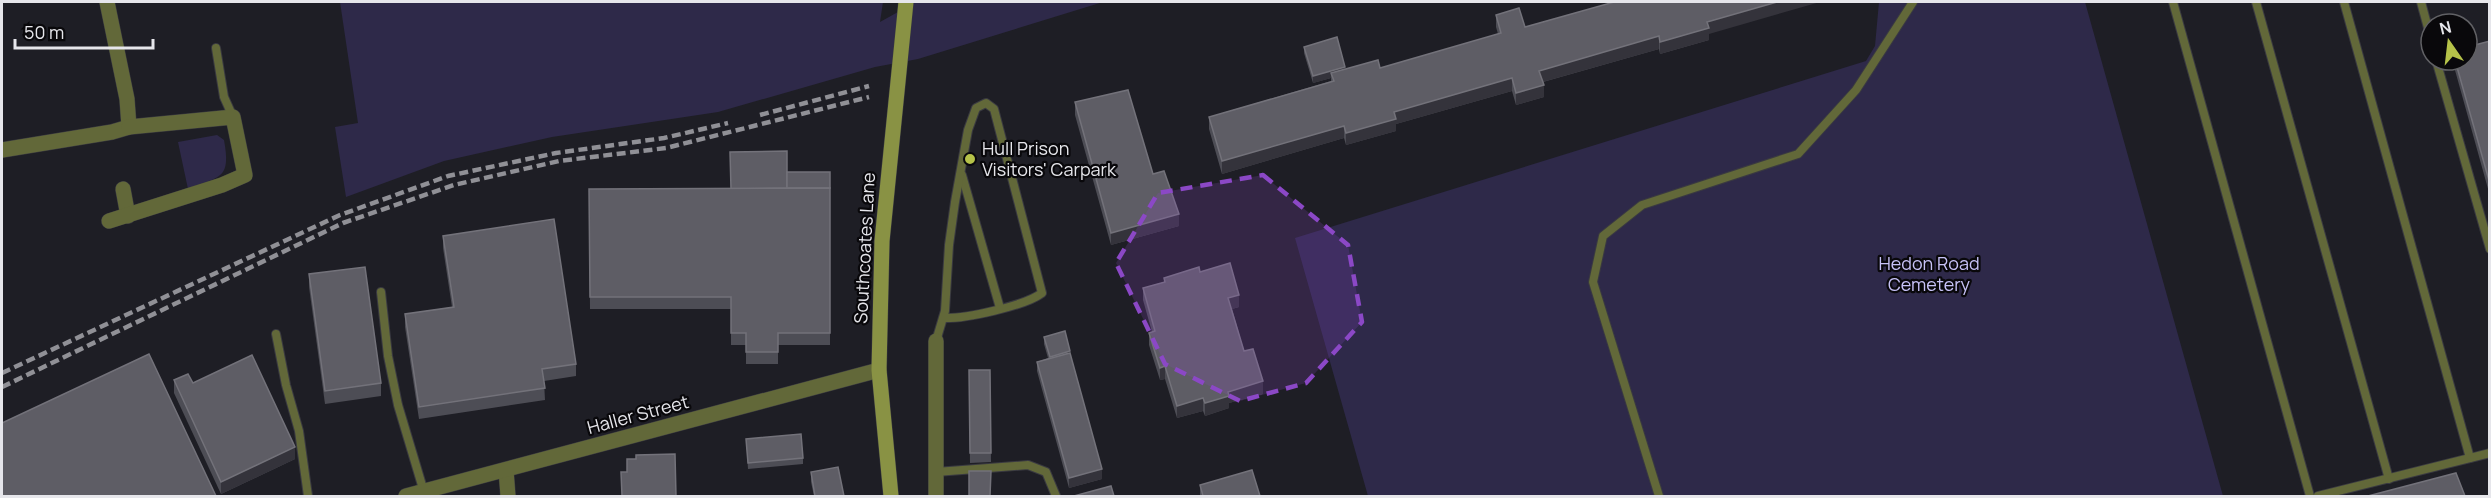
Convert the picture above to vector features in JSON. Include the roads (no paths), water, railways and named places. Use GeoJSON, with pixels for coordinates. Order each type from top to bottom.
{"type":"FeatureCollection","features":[{"type":"Feature","properties":{"kind":"street"},"geometry":{"type":"LineString","coordinates":[[107,2],[127,99],[129,127]]}},
{"type":"Feature","properties":{"kind":"street","name":"Southcoates Lane"},"geometry":{"type":"LineString","coordinates":[[891,496],[879,370],[882,241],[906,2]]}},
{"type":"Feature","properties":{"kind":"street"},"geometry":{"type":"LineString","coordinates":[[2,150],[112,132],[129,127],[233,117],[245,175],[222,185],[109,221]]}},
{"type":"Feature","properties":{"kind":"street"},"geometry":{"type":"LineString","coordinates":[[123,189],[128,216]]}},
{"type":"Feature","properties":{"kind":"street"},"geometry":{"type":"LineString","coordinates":[[936,341],[936,496]]}},
{"type":"Feature","properties":{"kind":"street","name":"Haller Street"},"geometry":{"type":"LineString","coordinates":[[406,496],[879,370]]}},
{"type":"Feature","properties":{"kind":"street"},"geometry":{"type":"LineString","coordinates":[[506,470],[508,496]]}},
{"type":"Feature","properties":{"kind":"lane"},"geometry":{"type":"LineString","coordinates":[[1659,496],[1593,282],[1603,236],[1642,206],[1798,154],[1856,90],[1913,2]]}},
{"type":"Feature","properties":{"kind":"lane"},"geometry":{"type":"LineString","coordinates":[[2173,2],[2310,496]]}},
{"type":"Feature","properties":{"kind":"lane"},"geometry":{"type":"LineString","coordinates":[[2256,2],[2389,479]]}},
{"type":"Feature","properties":{"kind":"lane"},"geometry":{"type":"LineString","coordinates":[[2344,2],[2470,458]]}},
{"type":"Feature","properties":{"kind":"lane"},"geometry":{"type":"LineString","coordinates":[[216,48],[224,97],[233,117]]}},
{"type":"Feature","properties":{"kind":"lane"},"geometry":{"type":"LineString","coordinates":[[2439,72],[2490,249]]}},
{"type":"Feature","properties":{"kind":"lane"},"geometry":{"type":"LineString","coordinates":[[936,341],[947,296],[949,245],[968,130],[976,108],[986,103],[994,109],[1042,293],[1025,302],[959,319],[943,318]]}},
{"type":"Feature","properties":{"kind":"lane"},"geometry":{"type":"LineString","coordinates":[[962,172],[1000,308]]}},
{"type":"Feature","properties":{"kind":"lane"},"geometry":{"type":"LineString","coordinates":[[381,292],[388,356],[398,405],[424,492]]}},
{"type":"Feature","properties":{"kind":"lane"},"geometry":{"type":"LineString","coordinates":[[276,334],[286,385],[299,430],[308,496]]}},
{"type":"Feature","properties":{"kind":"lane"},"geometry":{"type":"LineString","coordinates":[[2318,496],[2490,453]]}},
{"type":"Feature","properties":{"kind":"lane"},"geometry":{"type":"LineString","coordinates":[[936,472],[1028,465],[1046,472],[1056,496]]}},
{"type":"Feature","properties":{"kind":"railway"},"geometry":{"type":"LineString","coordinates":[[760,115],[869,86]]}},
{"type":"Feature","properties":{"kind":"railway"},"geometry":{"type":"LineString","coordinates":[[2,387],[343,223],[454,185],[559,161],[666,148],[869,97]]}},
{"type":"Feature","properties":{"kind":"railway"},"geometry":{"type":"LineString","coordinates":[[2,373],[340,215],[448,176],[556,153],[664,138],[728,123]]}},
{"type":"Feature","properties":{"kind":"place","name":"Hull Prison Visitors' Carpark"},"geometry":{"type":"Point","coordinates":[970,159]}},
{"type":"Feature","properties":{"kind":"park label","name":"Hedon Road Cemetery"},"geometry":{"type":"Point","coordinates":[1929,274]}}]}
